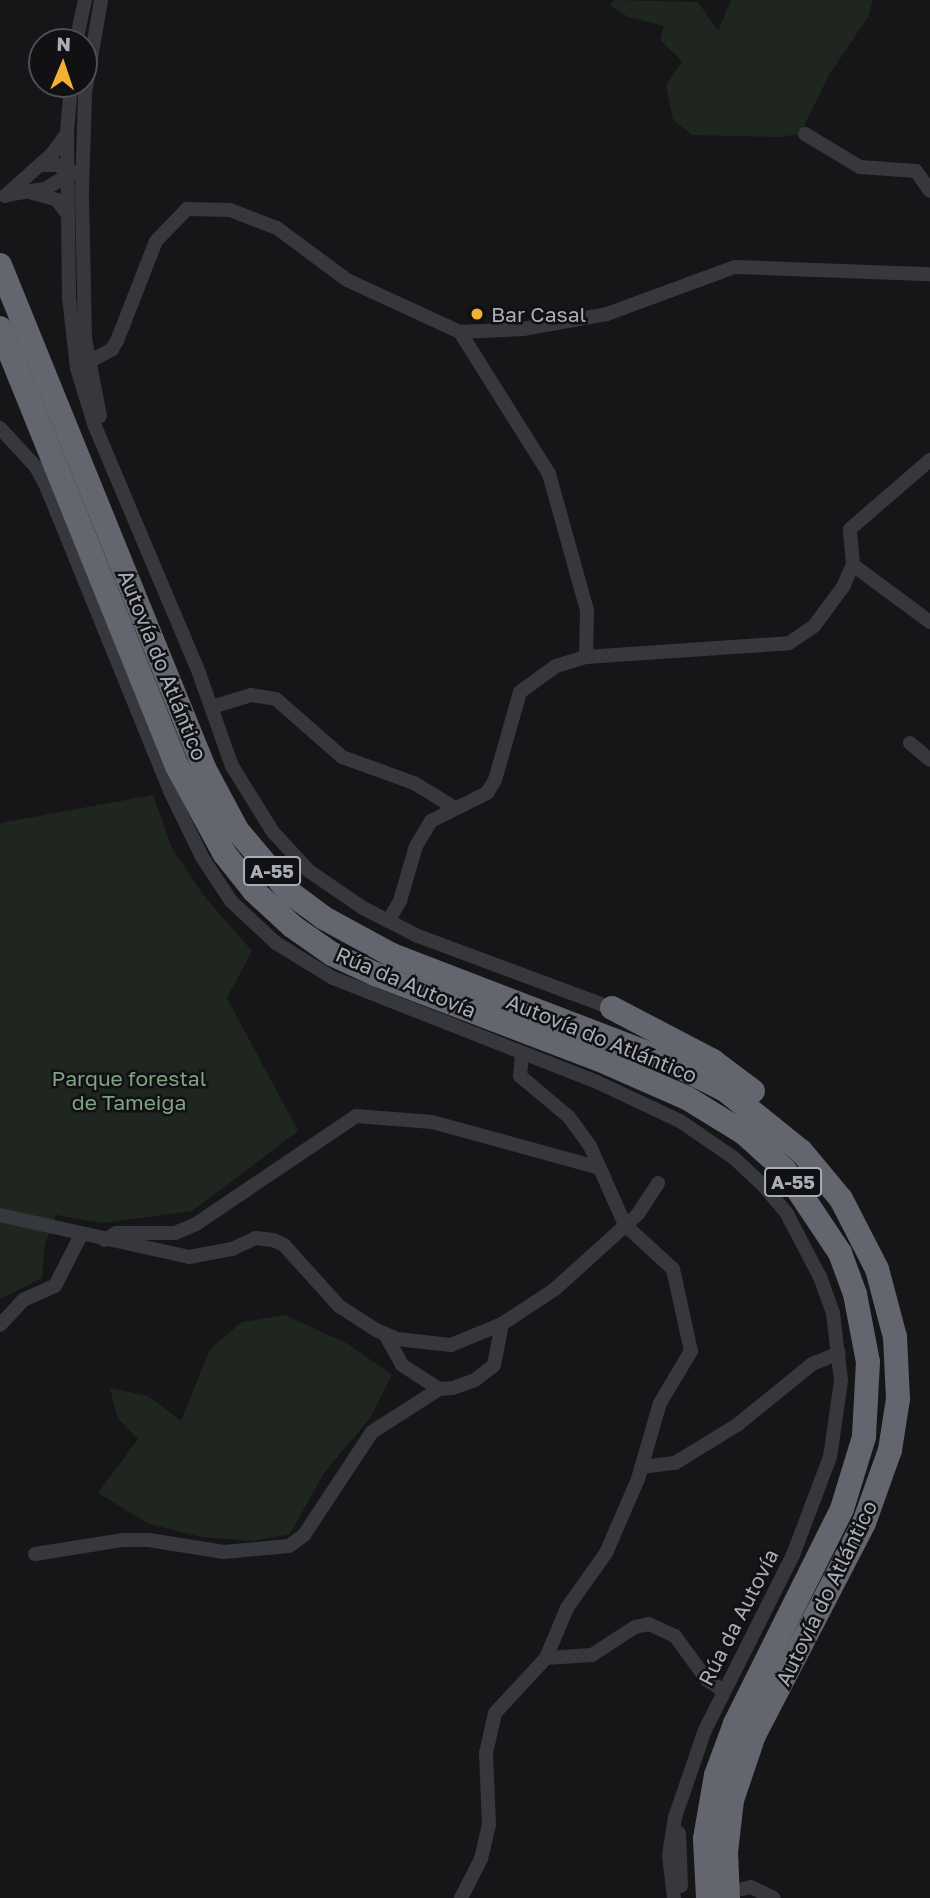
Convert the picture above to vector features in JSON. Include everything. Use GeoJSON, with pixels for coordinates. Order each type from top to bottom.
{"type":"FeatureCollection","features":[{"type":"Feature","properties":{"kind":"highway","name":"Autovía do Atlántico"},"geometry":{"type":"LineString","coordinates":[[0,265],[205,770],[237,830],[289,892],[324,918],[392,956],[668,1061],[725,1090],[802,1151],[841,1199],[877,1269],[895,1337],[898,1399],[890,1450],[864,1523],[754,1735],[732,1800],[726,1852],[735,1894]]}},
{"type":"Feature","properties":{"kind":"highway","name":"Autovía do Atlántico"},"geometry":{"type":"LineString","coordinates":[[0,328],[137,669],[199,812],[254,891],[292,926],[332,954],[375,974],[598,1059],[687,1098],[744,1133],[784,1169],[841,1253],[855,1294],[868,1362],[863,1437],[842,1509],[735,1724],[716,1774],[705,1839],[708,1898]]}},
{"type":"Feature","properties":{"kind":"highway"},"geometry":{"type":"LineString","coordinates":[[66,536],[102,583]]}},
{"type":"Feature","properties":{"kind":"highway"},"geometry":{"type":"LineString","coordinates":[[137,669],[170,790]]}},
{"type":"Feature","properties":{"kind":"highway"},"geometry":{"type":"LineString","coordinates":[[612,1008],[713,1061],[783,1114],[818,1156],[841,1199]]}},
{"type":"Feature","properties":{"kind":"street"},"geometry":{"type":"LineString","coordinates":[[79,28],[85,0]]}},
{"type":"Feature","properties":{"kind":"street"},"geometry":{"type":"LineString","coordinates":[[89,28],[94,0]]}},
{"type":"Feature","properties":{"kind":"street"},"geometry":{"type":"LineString","coordinates":[[82,364],[85,93],[101,0]]}},
{"type":"Feature","properties":{"kind":"street"},"geometry":{"type":"LineString","coordinates":[[70,98],[67,133],[70,324],[107,452],[199,673],[232,766],[273,832],[309,872],[388,921],[612,1008]]}},
{"type":"Feature","properties":{"kind":"street"},"geometry":{"type":"LineString","coordinates":[[3,198],[28,193],[69,175],[76,160],[78,98]]}},
{"type":"Feature","properties":{"kind":"street"},"geometry":{"type":"LineString","coordinates":[[3,198],[40,165],[67,133]]}},
{"type":"Feature","properties":{"kind":"street"},"geometry":{"type":"LineString","coordinates":[[805,134],[860,167],[916,171],[930,191]]}},
{"type":"Feature","properties":{"kind":"street"},"geometry":{"type":"LineString","coordinates":[[40,165],[58,165],[69,175],[76,191],[78,293],[84,312]]}},
{"type":"Feature","properties":{"kind":"street"},"geometry":{"type":"LineString","coordinates":[[28,193],[57,200],[68,215]]}},
{"type":"Feature","properties":{"kind":"street"},"geometry":{"type":"LineString","coordinates":[[82,364],[117,341],[156,241],[187,209],[230,210],[276,228],[347,280],[460,332],[523,329],[607,314],[735,267],[930,274]]}},
{"type":"Feature","properties":{"kind":"street"},"geometry":{"type":"LineString","coordinates":[[460,332],[549,474],[587,610],[586,657]]}},
{"type":"Feature","properties":{"kind":"street","name":"Rúa da Autovía"},"geometry":{"type":"LineString","coordinates":[[0,428],[22,449],[47,488],[111,652],[170,790],[230,901],[276,943],[333,978],[522,1052],[680,1121],[753,1176],[787,1214],[806,1246],[833,1312],[839,1353],[838,1416],[819,1494],[724,1691],[678,1807],[669,1856],[674,1898]]}},
{"type":"Feature","properties":{"kind":"street"},"geometry":{"type":"LineString","coordinates":[[0,442],[22,449]]}},
{"type":"Feature","properties":{"kind":"street"},"geometry":{"type":"LineString","coordinates":[[388,921],[400,901],[416,846],[431,821],[488,793],[495,780],[520,692],[556,666],[586,657],[789,643],[814,626],[844,587],[853,565],[850,529],[930,460]]}},
{"type":"Feature","properties":{"kind":"street"},"geometry":{"type":"LineString","coordinates":[[853,565],[930,622]]}},
{"type":"Feature","properties":{"kind":"street"},"geometry":{"type":"LineString","coordinates":[[212,707],[251,695],[276,699],[342,757],[414,783],[455,808]]}},
{"type":"Feature","properties":{"kind":"street"},"geometry":{"type":"LineString","coordinates":[[910,743],[930,760]]}},
{"type":"Feature","properties":{"kind":"street"},"geometry":{"type":"LineString","coordinates":[[461,1898],[481,1859],[489,1825],[486,1753],[495,1713],[547,1658],[567,1608],[606,1553],[641,1467],[660,1403],[691,1351],[673,1269],[625,1226],[600,1168],[569,1117],[520,1076],[522,1052]]}},
{"type":"Feature","properties":{"kind":"street"},"geometry":{"type":"LineString","coordinates":[[104,1240],[116,1233],[176,1233],[196,1224],[340,1123],[356,1116],[432,1122],[600,1168]]}},
{"type":"Feature","properties":{"kind":"street"},"geometry":{"type":"LineString","coordinates":[[0,1215],[104,1240],[189,1256],[232,1249],[256,1238],[273,1240],[284,1245],[339,1306],[385,1334],[451,1345],[502,1324],[555,1289],[638,1214],[658,1183]]}},
{"type":"Feature","properties":{"kind":"street"},"geometry":{"type":"LineString","coordinates":[[0,1325],[23,1300],[55,1286],[81,1235]]}},
{"type":"Feature","properties":{"kind":"street"},"geometry":{"type":"LineString","coordinates":[[35,1554],[122,1540],[224,1552],[289,1546],[304,1535],[372,1432],[439,1389],[475,1380],[494,1365],[502,1324]]}},
{"type":"Feature","properties":{"kind":"street"},"geometry":{"type":"LineString","coordinates":[[385,1334],[402,1365],[439,1389]]}},
{"type":"Feature","properties":{"kind":"street"},"geometry":{"type":"LineString","coordinates":[[641,1467],[675,1463],[737,1425],[812,1364],[839,1353]]}},
{"type":"Feature","properties":{"kind":"street"},"geometry":{"type":"LineString","coordinates":[[547,1658],[592,1655],[635,1627],[649,1625],[675,1636],[707,1680],[724,1691]]}},
{"type":"Feature","properties":{"kind":"street"},"geometry":{"type":"LineString","coordinates":[[678,1807],[683,1898]]}},
{"type":"Feature","properties":{"kind":"street"},"geometry":{"type":"LineString","coordinates":[[735,1894],[751,1887],[774,1898]]}},
{"type":"Feature","properties":{"kind":"green space"},"geometry":{"type":"Polygon","coordinates":[[[615,0],[698,2],[718,31],[731,0],[873,0],[868,17],[829,75],[800,134],[779,137],[692,135],[673,120],[666,86],[682,61],[660,40],[664,26],[628,17],[610,5],[615,0]]]}},
{"type":"Feature","properties":{"kind":"green space","name":"Parque forestal de Tameiga"},"geometry":{"type":"Polygon","coordinates":[[[153,795],[172,848],[205,897],[252,951],[227,998],[298,1131],[192,1211],[103,1223],[56,1215],[45,1244],[42,1278],[0,1299],[0,823],[153,795]]]}},
{"type":"Feature","properties":{"kind":"green space"},"geometry":{"type":"Polygon","coordinates":[[[285,1315],[348,1344],[392,1375],[370,1418],[324,1473],[290,1534],[253,1541],[201,1537],[149,1524],[98,1493],[138,1439],[117,1417],[110,1388],[148,1396],[181,1421],[210,1349],[242,1322],[285,1315]]]}},
{"type":"Feature","properties":{"kind":"place","name":"Bar Casal"},"geometry":{"type":"Point","coordinates":[477,314]}}]}
